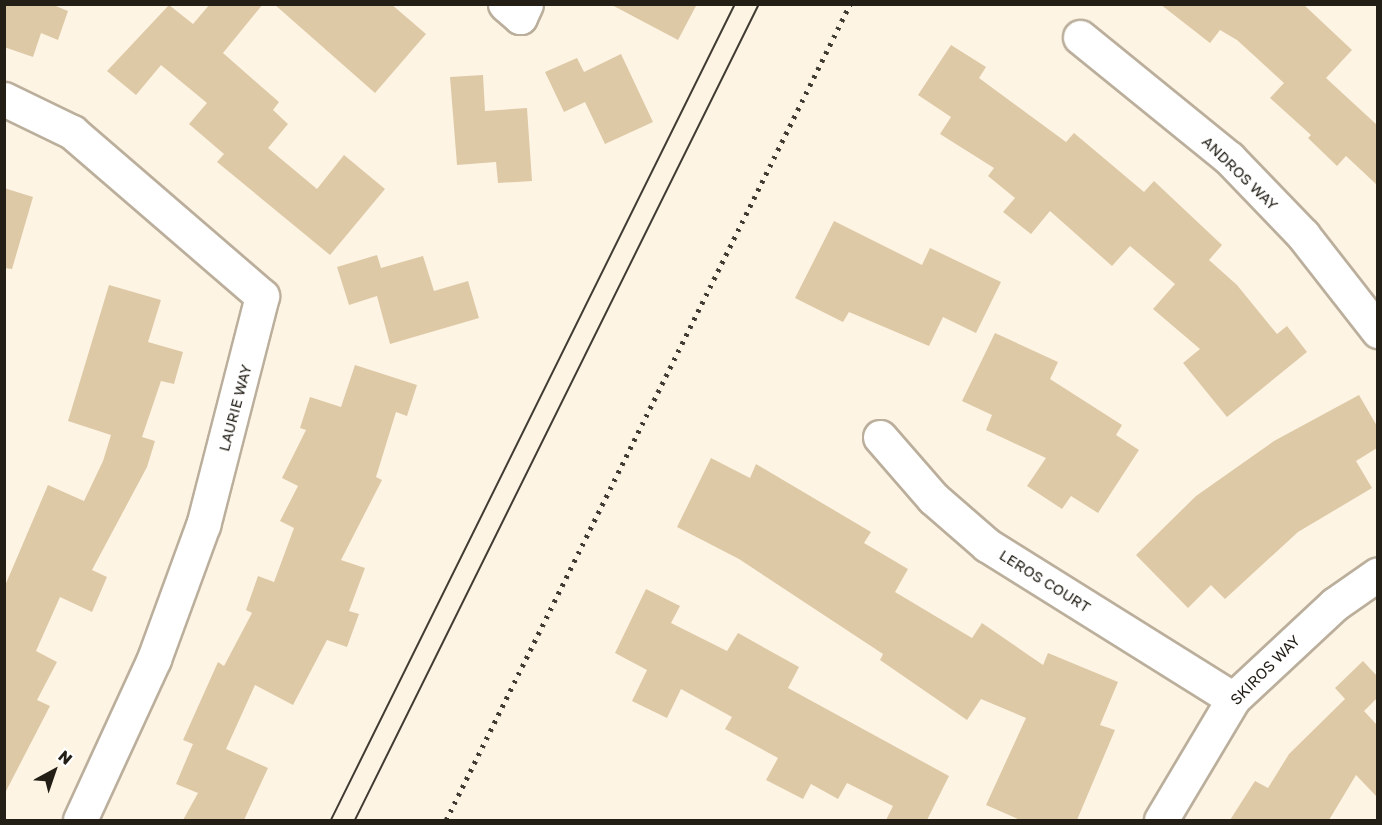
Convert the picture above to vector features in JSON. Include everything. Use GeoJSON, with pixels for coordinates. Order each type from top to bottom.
{"type":"FeatureCollection","features":[{"type":"Feature","properties":{"kind":"street"},"geometry":{"type":"LineString","coordinates":[[505,4],[520,17],[526,4]]}},
{"type":"Feature","properties":{"kind":"street","name":"ANDROS WAY"},"geometry":{"type":"LineString","coordinates":[[1080,37],[1229,158],[1303,235],[1377,331]]}},
{"type":"Feature","properties":{"kind":"street","name":"LAURIE WAY"},"geometry":{"type":"LineString","coordinates":[[4,99],[72,132],[262,296],[203,525],[154,659],[80,820]]}},
{"type":"Feature","properties":{"kind":"street","name":"LEROS COURT"},"geometry":{"type":"LineString","coordinates":[[880,437],[933,498],[987,545],[1233,699]]}},
{"type":"Feature","properties":{"kind":"street","name":"SKIROS WAY"},"geometry":{"type":"LineString","coordinates":[[1161,820],[1233,699],[1335,604],[1377,574]]}},
{"type":"Feature","properties":{"kind":"building"},"geometry":{"type":"Polygon","coordinates":[[[4,4],[51,4],[68,11],[58,40],[41,33],[33,57],[4,47],[4,4]]]}},
{"type":"Feature","properties":{"kind":"building"},"geometry":{"type":"Polygon","coordinates":[[[210,4],[263,4],[223,53],[279,102],[273,110],[288,124],[268,148],[317,189],[344,155],[385,189],[330,255],[217,162],[224,154],[189,124],[207,103],[161,65],[136,95],[107,71],[169,5],[193,24],[210,4]]]}},
{"type":"Feature","properties":{"kind":"building"},"geometry":{"type":"Polygon","coordinates":[[[274,4],[391,4],[426,34],[375,93],[274,4]]]}},
{"type":"Feature","properties":{"kind":"building"},"geometry":{"type":"Polygon","coordinates":[[[610,4],[697,4],[678,40],[610,4]]]}},
{"type":"Feature","properties":{"kind":"building"},"geometry":{"type":"Polygon","coordinates":[[[1160,4],[1303,4],[1352,50],[1326,78],[1377,125],[1377,185],[1346,156],[1337,166],[1308,138],[1311,135],[1270,98],[1284,83],[1237,40],[1220,30],[1210,43],[1160,4]]]}},
{"type":"Feature","properties":{"kind":"building"},"geometry":{"type":"Polygon","coordinates":[[[951,45],[986,67],[979,78],[1066,142],[1074,133],[1144,192],[1154,181],[1222,245],[1209,260],[1237,285],[1277,334],[1287,326],[1307,352],[1227,417],[1183,363],[1200,349],[1153,309],[1175,284],[1130,246],[1112,266],[1050,211],[1031,234],[1003,212],[1015,198],[988,176],[994,168],[940,134],[951,117],[918,95],[951,45]]]}},
{"type":"Feature","properties":{"kind":"building"},"geometry":{"type":"Polygon","coordinates":[[[621,54],[653,122],[605,144],[585,102],[564,112],[545,72],[577,58],[584,72],[621,54]]]}},
{"type":"Feature","properties":{"kind":"building"},"geometry":{"type":"Polygon","coordinates":[[[483,75],[485,111],[527,108],[532,181],[498,183],[496,162],[457,165],[450,77],[483,75]]]}},
{"type":"Feature","properties":{"kind":"building"},"geometry":{"type":"Polygon","coordinates":[[[4,188],[33,197],[12,269],[4,268],[4,188]]]}},
{"type":"Feature","properties":{"kind":"building"},"geometry":{"type":"Polygon","coordinates":[[[834,221],[922,265],[930,248],[1001,282],[976,333],[943,317],[929,346],[849,312],[843,322],[795,298],[834,221]]]}},
{"type":"Feature","properties":{"kind":"building"},"geometry":{"type":"Polygon","coordinates":[[[377,255],[381,268],[423,256],[434,291],[468,281],[479,318],[390,344],[377,296],[349,305],[337,267],[377,255]]]}},
{"type":"Feature","properties":{"kind":"building"},"geometry":{"type":"Polygon","coordinates":[[[109,285],[161,300],[148,342],[183,352],[174,384],[161,381],[142,437],[155,441],[147,467],[92,570],[107,577],[92,612],[60,597],[36,651],[57,662],[37,700],[50,706],[4,795],[4,588],[48,485],[84,501],[103,461],[111,435],[68,421],[109,285]]]}},
{"type":"Feature","properties":{"kind":"building"},"geometry":{"type":"Polygon","coordinates":[[[995,333],[1058,362],[1050,379],[1122,425],[1116,435],[1139,450],[1098,513],[1071,496],[1062,509],[1027,486],[1046,458],[986,430],[992,415],[962,401],[995,333]]]}},
{"type":"Feature","properties":{"kind":"building"},"geometry":{"type":"Polygon","coordinates":[[[355,365],[417,385],[407,416],[396,412],[376,477],[382,480],[341,560],[365,568],[349,611],[359,614],[347,647],[327,640],[293,705],[255,685],[226,749],[268,768],[244,820],[183,820],[198,793],[176,784],[193,744],[183,740],[218,662],[224,666],[252,613],[246,610],[258,576],[274,582],[294,528],[280,521],[298,486],[282,478],[306,430],[300,428],[310,397],[341,407],[355,365]]]}},
{"type":"Feature","properties":{"kind":"building"},"geometry":{"type":"Polygon","coordinates":[[[1359,395],[1377,426],[1377,448],[1356,461],[1372,488],[1298,532],[1225,599],[1211,585],[1188,608],[1136,555],[1196,496],[1274,441],[1359,395]]]}},
{"type":"Feature","properties":{"kind":"building"},"geometry":{"type":"Polygon","coordinates":[[[711,458],[750,478],[756,464],[871,532],[864,543],[908,569],[895,592],[972,638],[982,623],[1043,665],[1048,653],[1118,682],[1100,725],[1115,730],[1077,820],[1020,820],[986,805],[1026,718],[981,699],[967,720],[880,660],[883,654],[739,559],[677,527],[711,458]]]}},
{"type":"Feature","properties":{"kind":"building"},"geometry":{"type":"Polygon","coordinates":[[[646,589],[680,606],[671,623],[727,651],[738,633],[799,667],[788,688],[949,776],[927,820],[886,820],[893,806],[847,783],[838,799],[811,784],[803,799],[766,780],[778,758],[725,729],[732,717],[681,689],[667,718],[632,701],[647,670],[615,653],[646,589]]]}},
{"type":"Feature","properties":{"kind":"building"},"geometry":{"type":"Polygon","coordinates":[[[1363,661],[1377,676],[1377,698],[1364,711],[1377,725],[1377,797],[1356,775],[1329,820],[1230,820],[1255,781],[1268,788],[1289,754],[1345,699],[1335,688],[1363,661]]]}},
{"type":"Feature","properties":{"kind":"tram line"},"geometry":{"type":"LineString","coordinates":[[331,820],[735,4]]}},
{"type":"Feature","properties":{"kind":"tram line"},"geometry":{"type":"LineString","coordinates":[[355,820],[759,4]]}},
{"type":"Feature","properties":{"kind":"railway"},"geometry":{"type":"LineString","coordinates":[[446,820],[850,4]]}}]}
